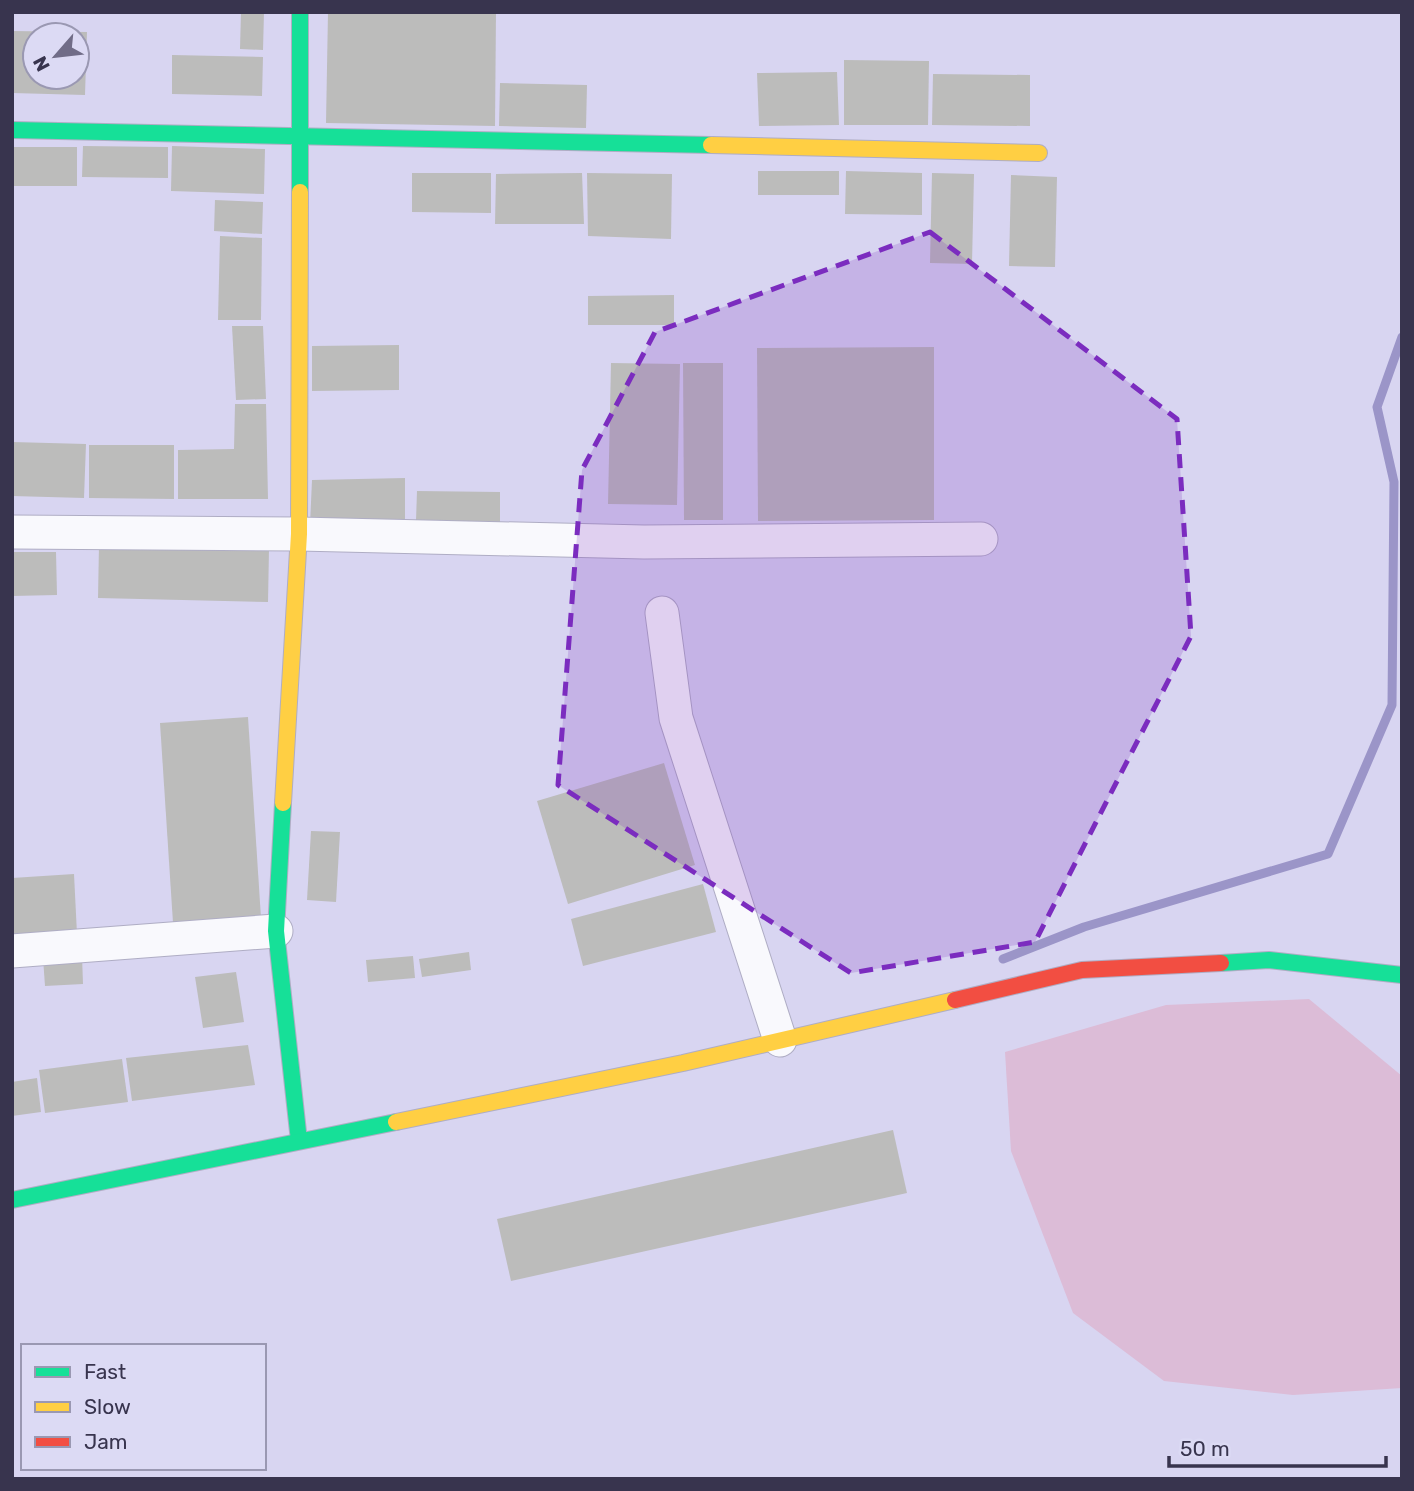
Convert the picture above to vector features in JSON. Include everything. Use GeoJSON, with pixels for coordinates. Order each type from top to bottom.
{"type":"FeatureCollection","features":[{"type":"Feature","properties":{"kind":"street"},"geometry":{"type":"LineString","coordinates":[[299,1141],[276,931],[299,534],[300,12]]}},
{"type":"Feature","properties":{"kind":"street"},"geometry":{"type":"LineString","coordinates":[[12,130],[1039,153]]}},
{"type":"Feature","properties":{"kind":"street"},"geometry":{"type":"LineString","coordinates":[[12,532],[299,534],[643,542],[981,539]]}},
{"type":"Feature","properties":{"kind":"street"},"geometry":{"type":"LineString","coordinates":[[662,613],[676,718],[780,1040]]}},
{"type":"Feature","properties":{"kind":"street"},"geometry":{"type":"LineString","coordinates":[[12,951],[276,931]]}},
{"type":"Feature","properties":{"kind":"street"},"geometry":{"type":"LineString","coordinates":[[12,1200],[683,1063],[1082,970],[1269,960],[1402,975]]}},
{"type":"Feature","properties":{"kind":"highlighted area"},"geometry":{"type":"Polygon","coordinates":[[[930,232],[1177,419],[1191,636],[1035,942],[851,973],[558,785],[582,470],[655,332],[930,232]]]}},
{"type":"Feature","properties":{"kind":"shaded area"},"geometry":{"type":"Polygon","coordinates":[[[1309,999],[1402,1076],[1402,1388],[1293,1395],[1164,1381],[1073,1313],[1011,1151],[1005,1052],[1166,1005],[1309,999]]]}},
{"type":"Feature","properties":{"kind":"building"},"geometry":{"type":"Polygon","coordinates":[[[241,12],[264,12],[263,50],[240,49],[241,12]]]}},
{"type":"Feature","properties":{"kind":"building"},"geometry":{"type":"Polygon","coordinates":[[[328,12],[496,12],[495,126],[326,123],[328,12]]]}},
{"type":"Feature","properties":{"kind":"building"},"geometry":{"type":"Polygon","coordinates":[[[12,31],[21,31],[21,91],[85,91],[85,95],[12,93],[12,31]]]}},
{"type":"Feature","properties":{"kind":"building"},"geometry":{"type":"Polygon","coordinates":[[[172,55],[263,57],[262,96],[172,94],[172,55]]]}},
{"type":"Feature","properties":{"kind":"building"},"geometry":{"type":"Polygon","coordinates":[[[844,60],[929,61],[928,125],[844,125],[844,60]]]}},
{"type":"Feature","properties":{"kind":"building"},"geometry":{"type":"Polygon","coordinates":[[[837,72],[839,125],[759,126],[757,73],[837,72]]]}},
{"type":"Feature","properties":{"kind":"building"},"geometry":{"type":"Polygon","coordinates":[[[933,74],[1030,75],[1030,126],[932,125],[933,74]]]}},
{"type":"Feature","properties":{"kind":"building"},"geometry":{"type":"Polygon","coordinates":[[[500,83],[587,85],[586,128],[499,126],[500,83]]]}},
{"type":"Feature","properties":{"kind":"building"},"geometry":{"type":"Polygon","coordinates":[[[83,146],[168,147],[168,178],[82,177],[83,146]]]}},
{"type":"Feature","properties":{"kind":"building"},"geometry":{"type":"Polygon","coordinates":[[[172,146],[265,149],[264,194],[171,191],[172,146]]]}},
{"type":"Feature","properties":{"kind":"building"},"geometry":{"type":"Polygon","coordinates":[[[12,147],[77,147],[77,186],[12,186],[12,147]]]}},
{"type":"Feature","properties":{"kind":"building"},"geometry":{"type":"Polygon","coordinates":[[[758,171],[839,171],[839,195],[758,195],[758,171]]]}},
{"type":"Feature","properties":{"kind":"building"},"geometry":{"type":"Polygon","coordinates":[[[846,171],[922,173],[922,215],[845,214],[846,171]]]}},
{"type":"Feature","properties":{"kind":"building"},"geometry":{"type":"Polygon","coordinates":[[[412,173],[491,173],[491,213],[412,212],[412,173]]]}},
{"type":"Feature","properties":{"kind":"building"},"geometry":{"type":"Polygon","coordinates":[[[582,173],[584,224],[495,224],[496,174],[582,173]]]}},
{"type":"Feature","properties":{"kind":"building"},"geometry":{"type":"Polygon","coordinates":[[[587,173],[672,174],[671,239],[588,236],[587,173]]]}},
{"type":"Feature","properties":{"kind":"building"},"geometry":{"type":"Polygon","coordinates":[[[932,173],[974,174],[972,264],[930,263],[932,173]]]}},
{"type":"Feature","properties":{"kind":"building"},"geometry":{"type":"Polygon","coordinates":[[[1011,175],[1057,177],[1055,267],[1009,266],[1011,175]]]}},
{"type":"Feature","properties":{"kind":"building"},"geometry":{"type":"Polygon","coordinates":[[[215,200],[263,202],[262,234],[214,231],[215,200]]]}},
{"type":"Feature","properties":{"kind":"building"},"geometry":{"type":"Polygon","coordinates":[[[220,236],[262,238],[261,320],[218,320],[220,236]]]}},
{"type":"Feature","properties":{"kind":"building"},"geometry":{"type":"Polygon","coordinates":[[[674,295],[674,325],[588,325],[588,296],[674,295]]]}},
{"type":"Feature","properties":{"kind":"building"},"geometry":{"type":"Polygon","coordinates":[[[232,326],[263,326],[266,399],[236,400],[232,326]]]}},
{"type":"Feature","properties":{"kind":"building"},"geometry":{"type":"Polygon","coordinates":[[[399,345],[399,390],[312,391],[312,346],[399,345]]]}},
{"type":"Feature","properties":{"kind":"building"},"geometry":{"type":"Polygon","coordinates":[[[934,347],[934,520],[758,521],[757,348],[934,347]]]}},
{"type":"Feature","properties":{"kind":"building"},"geometry":{"type":"Polygon","coordinates":[[[611,363],[680,364],[677,505],[608,504],[611,363]]]}},
{"type":"Feature","properties":{"kind":"building"},"geometry":{"type":"Polygon","coordinates":[[[683,363],[723,363],[723,520],[684,520],[683,363]]]}},
{"type":"Feature","properties":{"kind":"building"},"geometry":{"type":"Polygon","coordinates":[[[235,404],[266,404],[268,499],[178,499],[178,450],[234,449],[235,404]]]}},
{"type":"Feature","properties":{"kind":"building"},"geometry":{"type":"Polygon","coordinates":[[[12,442],[86,444],[84,498],[12,496],[12,442]]]}},
{"type":"Feature","properties":{"kind":"building"},"geometry":{"type":"Polygon","coordinates":[[[89,445],[174,445],[174,499],[89,498],[89,445]]]}},
{"type":"Feature","properties":{"kind":"building"},"geometry":{"type":"Polygon","coordinates":[[[405,478],[405,524],[310,525],[312,480],[405,478]]]}},
{"type":"Feature","properties":{"kind":"building"},"geometry":{"type":"Polygon","coordinates":[[[417,491],[500,492],[500,523],[416,521],[417,491]]]}},
{"type":"Feature","properties":{"kind":"building"},"geometry":{"type":"Polygon","coordinates":[[[99,545],[269,549],[268,602],[98,598],[99,545]]]}},
{"type":"Feature","properties":{"kind":"building"},"geometry":{"type":"Polygon","coordinates":[[[12,552],[56,552],[57,595],[12,596],[12,552]]]}},
{"type":"Feature","properties":{"kind":"building"},"geometry":{"type":"Polygon","coordinates":[[[248,717],[261,918],[173,923],[160,723],[248,717]]]}},
{"type":"Feature","properties":{"kind":"building"},"geometry":{"type":"Polygon","coordinates":[[[664,763],[695,865],[568,904],[537,801],[664,763]]]}},
{"type":"Feature","properties":{"kind":"building"},"geometry":{"type":"Polygon","coordinates":[[[311,831],[340,832],[336,902],[307,900],[311,831]]]}},
{"type":"Feature","properties":{"kind":"building"},"geometry":{"type":"Polygon","coordinates":[[[74,874],[77,934],[12,937],[12,878],[74,874]]]}},
{"type":"Feature","properties":{"kind":"building"},"geometry":{"type":"Polygon","coordinates":[[[703,884],[716,932],[583,966],[571,919],[703,884]]]}},
{"type":"Feature","properties":{"kind":"building"},"geometry":{"type":"Polygon","coordinates":[[[469,952],[471,970],[422,977],[419,959],[469,952]]]}},
{"type":"Feature","properties":{"kind":"building"},"geometry":{"type":"Polygon","coordinates":[[[82,956],[83,984],[45,986],[43,958],[82,956]]]}},
{"type":"Feature","properties":{"kind":"building"},"geometry":{"type":"Polygon","coordinates":[[[413,956],[415,978],[368,982],[366,960],[413,956]]]}},
{"type":"Feature","properties":{"kind":"building"},"geometry":{"type":"Polygon","coordinates":[[[236,972],[244,1022],[203,1028],[195,977],[236,972]]]}},
{"type":"Feature","properties":{"kind":"building"},"geometry":{"type":"Polygon","coordinates":[[[248,1045],[255,1085],[132,1101],[126,1058],[248,1045]]]}},
{"type":"Feature","properties":{"kind":"building"},"geometry":{"type":"Polygon","coordinates":[[[122,1059],[128,1102],[45,1113],[39,1070],[122,1059]]]}},
{"type":"Feature","properties":{"kind":"building"},"geometry":{"type":"Polygon","coordinates":[[[37,1078],[41,1112],[12,1116],[12,1082],[37,1078]]]}},
{"type":"Feature","properties":{"kind":"building"},"geometry":{"type":"Polygon","coordinates":[[[893,1130],[907,1193],[511,1281],[497,1219],[893,1130]]]}},
{"type":"Feature","properties":{"kind":"waterway"},"geometry":{"type":"LineString","coordinates":[[1003,959],[1084,927],[1328,854],[1392,705],[1394,482],[1377,407],[1402,337]]}},
{"type":"Feature","properties":{"kind":"traffic: fast"},"geometry":{"type":"LineString","coordinates":[[300,12],[300,192]]}},
{"type":"Feature","properties":{"kind":"traffic: fast"},"geometry":{"type":"LineString","coordinates":[[12,130],[711,145]]}},
{"type":"Feature","properties":{"kind":"traffic: fast"},"geometry":{"type":"LineString","coordinates":[[283,803],[276,931],[299,1141]]}},
{"type":"Feature","properties":{"kind":"traffic: fast"},"geometry":{"type":"LineString","coordinates":[[1221,963],[1269,960],[1402,975]]}},
{"type":"Feature","properties":{"kind":"traffic: fast"},"geometry":{"type":"LineString","coordinates":[[12,1200],[396,1122]]}},
{"type":"Feature","properties":{"kind":"traffic: slow"},"geometry":{"type":"LineString","coordinates":[[711,145],[1039,153]]}},
{"type":"Feature","properties":{"kind":"traffic: slow"},"geometry":{"type":"LineString","coordinates":[[283,803],[299,534],[300,192]]}},
{"type":"Feature","properties":{"kind":"traffic: slow"},"geometry":{"type":"LineString","coordinates":[[396,1122],[683,1063],[955,1000]]}},
{"type":"Feature","properties":{"kind":"traffic: jam"},"geometry":{"type":"LineString","coordinates":[[955,1000],[1082,970],[1221,963]]}}]}
